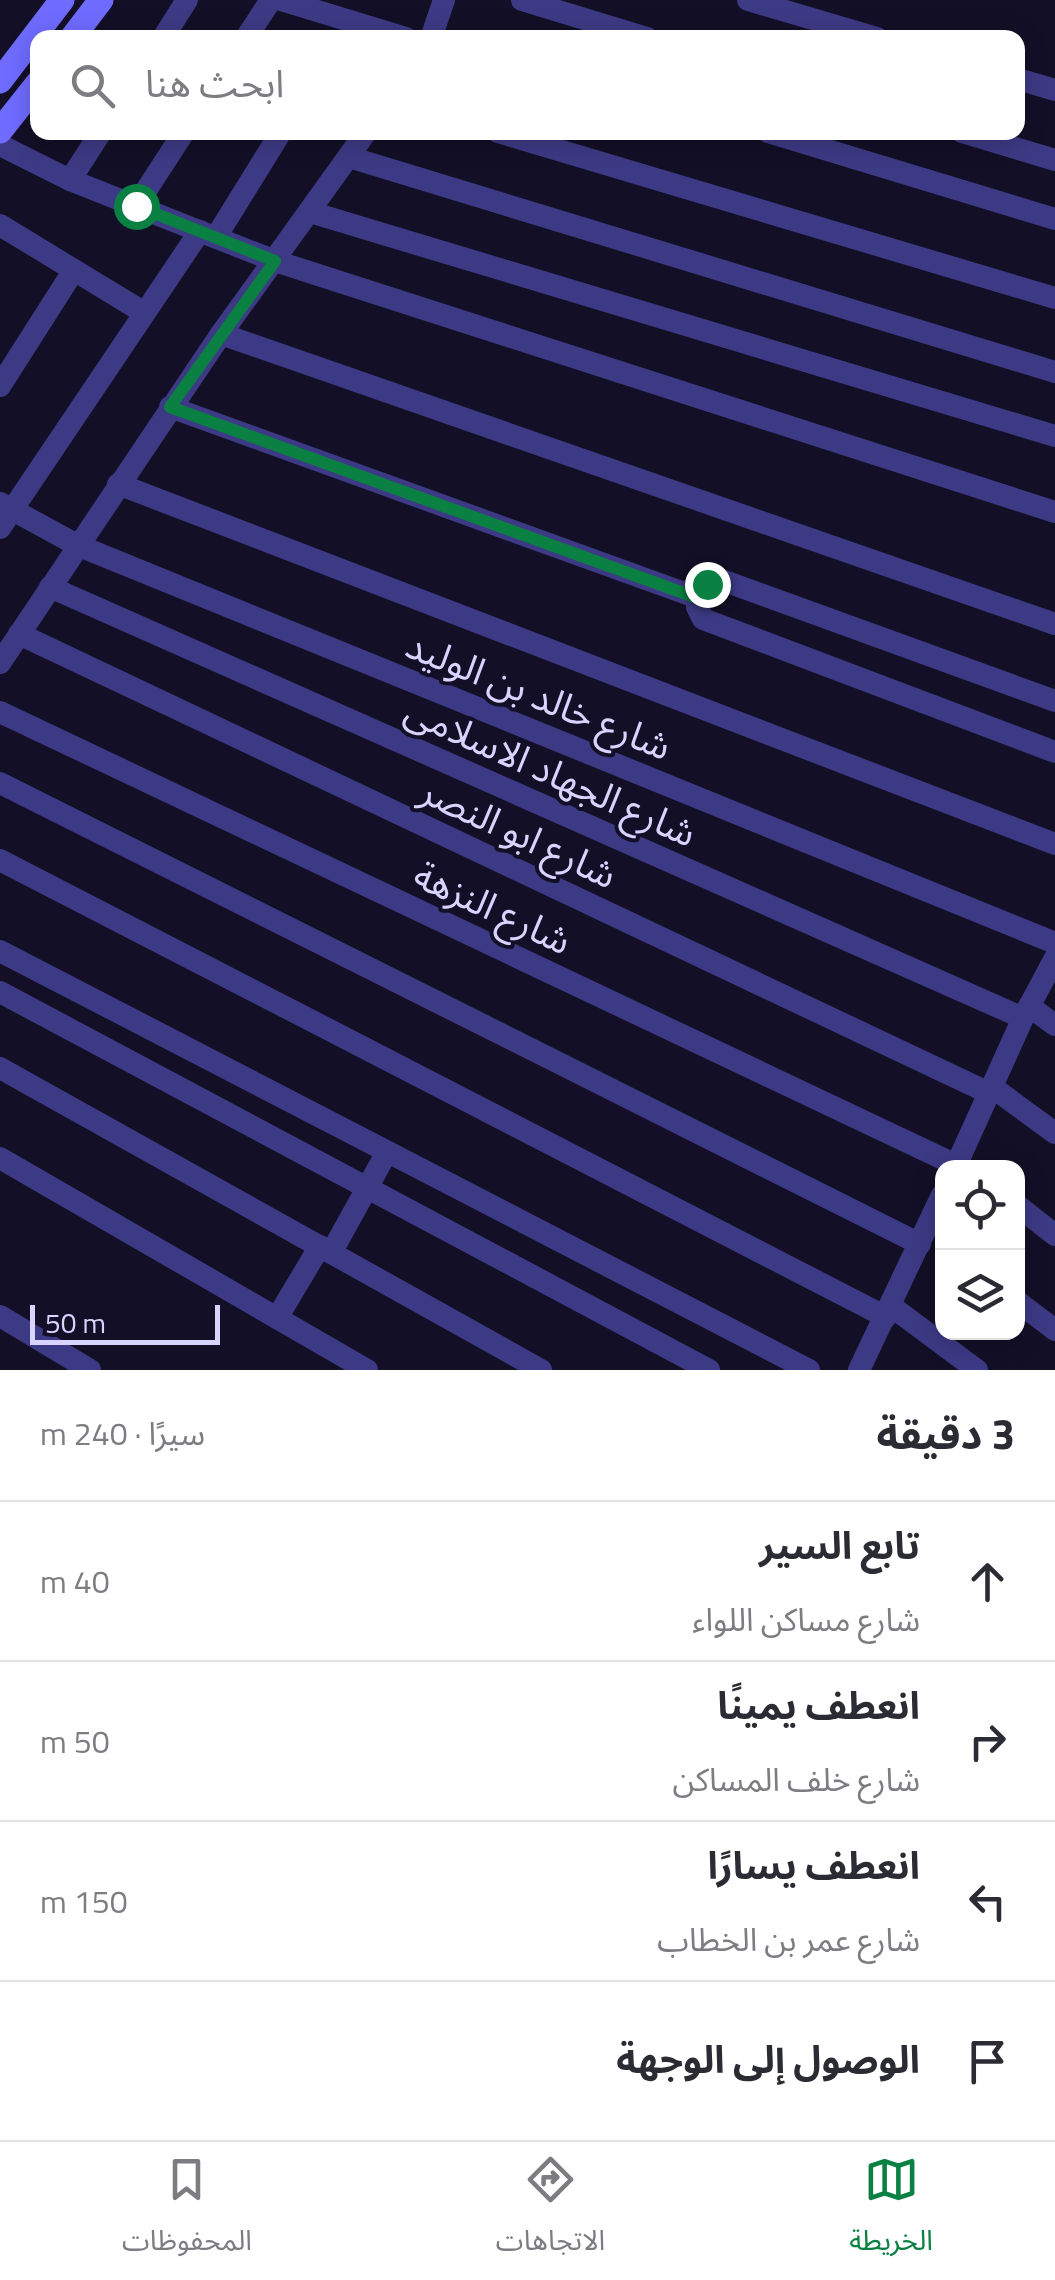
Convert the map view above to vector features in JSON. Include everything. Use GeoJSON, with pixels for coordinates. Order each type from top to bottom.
{"type":"FeatureCollection","features":[{"type":"Feature","properties":{"kind":"main road"},"geometry":{"type":"LineString","coordinates":[[78,30],[101,0]]}},
{"type":"Feature","properties":{"kind":"main road"},"geometry":{"type":"LineString","coordinates":[[37,30],[58,1]]}},
{"type":"Feature","properties":{"kind":"main road"},"geometry":{"type":"LineString","coordinates":[[0,81],[30,40]]}},
{"type":"Feature","properties":{"kind":"main road"},"geometry":{"type":"LineString","coordinates":[[0,131],[30,92]]}},
{"type":"Feature","properties":{"kind":"street"},"geometry":{"type":"LineString","coordinates":[[168,30],[187,0]]}},
{"type":"Feature","properties":{"kind":"street"},"geometry":{"type":"LineString","coordinates":[[251,30],[271,0]]}},
{"type":"Feature","properties":{"kind":"street"},"geometry":{"type":"LineString","coordinates":[[281,0],[346,29]]}},
{"type":"Feature","properties":{"kind":"street"},"geometry":{"type":"LineString","coordinates":[[440,30],[444,0]]}},
{"type":"Feature","properties":{"kind":"street"},"geometry":{"type":"LineString","coordinates":[[522,0],[621,30]]}},
{"type":"Feature","properties":{"kind":"street"},"geometry":{"type":"LineString","coordinates":[[748,0],[849,30]]}},
{"type":"Feature","properties":{"kind":"street"},"geometry":{"type":"LineString","coordinates":[[1025,80],[1055,90]]}},
{"type":"Feature","properties":{"kind":"street"},"geometry":{"type":"LineString","coordinates":[[70,180],[96,140]]}},
{"type":"Feature","properties":{"kind":"street"},"geometry":{"type":"LineString","coordinates":[[136,206],[179,140]]}},
{"type":"Feature","properties":{"kind":"street"},"geometry":{"type":"LineString","coordinates":[[4,513],[143,312],[208,234],[275,140]]}},
{"type":"Feature","properties":{"kind":"street"},"geometry":{"type":"LineString","coordinates":[[0,663],[220,334],[361,140]]}},
{"type":"Feature","properties":{"kind":"street"},"geometry":{"type":"LineString","coordinates":[[525,140],[1055,298]]}},
{"type":"Feature","properties":{"kind":"street"},"geometry":{"type":"LineString","coordinates":[[794,140],[1055,219]]}},
{"type":"Feature","properties":{"kind":"street"},"geometry":{"type":"LineString","coordinates":[[989,140],[1055,160]]}},
{"type":"Feature","properties":{"kind":"street"},"geometry":{"type":"LineString","coordinates":[[0,145],[70,180],[275,261],[1055,512]]}},
{"type":"Feature","properties":{"kind":"street"},"geometry":{"type":"LineString","coordinates":[[349,157],[1055,372]]}},
{"type":"Feature","properties":{"kind":"street"},"geometry":{"type":"LineString","coordinates":[[310,212],[1055,436]]}},
{"type":"Feature","properties":{"kind":"street"},"geometry":{"type":"LineString","coordinates":[[0,254],[7,229],[143,312]]}},
{"type":"Feature","properties":{"kind":"street"},"geometry":{"type":"LineString","coordinates":[[0,386],[74,270]]}},
{"type":"Feature","properties":{"kind":"street"},"geometry":{"type":"LineString","coordinates":[[220,334],[1055,624]]}},
{"type":"Feature","properties":{"kind":"street"},"geometry":{"type":"LineString","coordinates":[[170,407],[700,599]]}},
{"type":"Feature","properties":{"kind":"street"},"geometry":{"type":"LineString","coordinates":[[118,484],[1055,844]]}},
{"type":"Feature","properties":{"kind":"street","name":"شارع خالد بن الوليد"},"geometry":{"type":"LineString","coordinates":[[4,513],[1055,943]]}},
{"type":"Feature","properties":{"kind":"street"},"geometry":{"type":"LineString","coordinates":[[1055,701],[718,579],[707,584],[700,599],[697,612],[703,619],[1055,752]]}},
{"type":"Feature","properties":{"kind":"street","name":"شارع الجهاد الاسلامى"},"geometry":{"type":"LineString","coordinates":[[50,587],[1055,1025]]}},
{"type":"Feature","properties":{"kind":"street","name":"شارع ابو النصر"},"geometry":{"type":"LineString","coordinates":[[19,634],[991,1090],[1055,1132]]}},
{"type":"Feature","properties":{"kind":"street","name":"شارع النزهة"},"geometry":{"type":"LineString","coordinates":[[0,712],[948,1160]]}},
{"type":"Feature","properties":{"kind":"street"},"geometry":{"type":"LineString","coordinates":[[0,783],[929,1240],[860,1370]]}},
{"type":"Feature","properties":{"kind":"street"},"geometry":{"type":"LineString","coordinates":[[0,860],[889,1312],[977,1370]]}},
{"type":"Feature","properties":{"kind":"street"},"geometry":{"type":"LineString","coordinates":[[0,951],[809,1370]]}},
{"type":"Feature","properties":{"kind":"street"},"geometry":{"type":"LineString","coordinates":[[961,1160],[1026,1012],[1055,958]]}},
{"type":"Feature","properties":{"kind":"street"},"geometry":{"type":"LineString","coordinates":[[0,992],[709,1370]]}},
{"type":"Feature","properties":{"kind":"street"},"geometry":{"type":"LineString","coordinates":[[0,1068],[541,1370]]}},
{"type":"Feature","properties":{"kind":"street"},"geometry":{"type":"LineString","coordinates":[[277,1318],[388,1152]]}},
{"type":"Feature","properties":{"kind":"street"},"geometry":{"type":"LineString","coordinates":[[0,1158],[367,1370]]}},
{"type":"Feature","properties":{"kind":"street"},"geometry":{"type":"LineString","coordinates":[[1025,1211],[1055,1235]]}},
{"type":"Feature","properties":{"kind":"street"},"geometry":{"type":"LineString","coordinates":[[1025,1307],[1055,1330]]}},
{"type":"Feature","properties":{"kind":"street"},"geometry":{"type":"LineString","coordinates":[[0,1316],[90,1370]]}},
{"type":"Feature","properties":{"kind":"route"},"geometry":{"type":"LineString","coordinates":[[136,206],[275,261],[170,407],[700,599],[707,584]]}}]}
